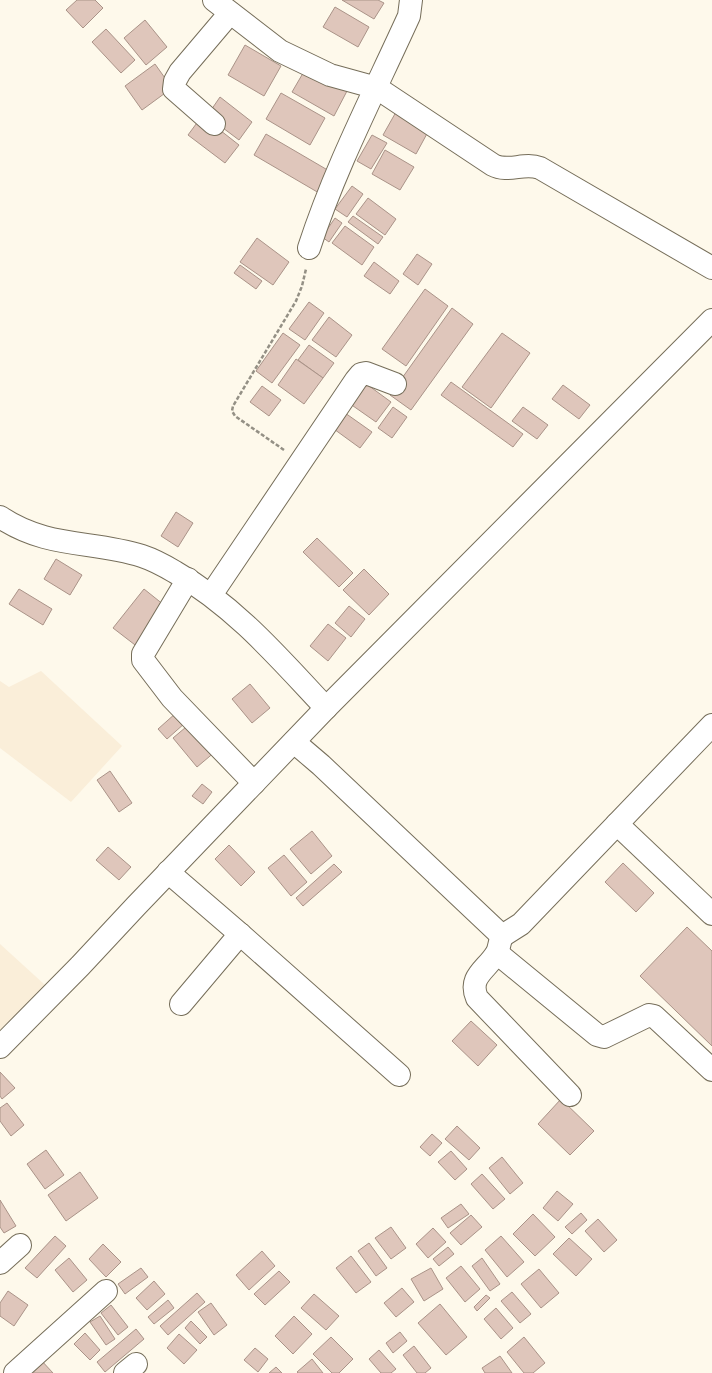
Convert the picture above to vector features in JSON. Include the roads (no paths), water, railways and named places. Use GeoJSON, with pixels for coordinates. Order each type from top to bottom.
{"type":"FeatureCollection","features":[{"type":"Feature","properties":{"kind":"street"},"geometry":{"type":"LineString","coordinates":[[309,248],[321,211],[341,162],[409,16],[412,0]]}},
{"type":"Feature","properties":{"kind":"street"},"geometry":{"type":"LineString","coordinates":[[214,124],[174,88],[175,81],[180,72],[222,6],[280,50],[330,75],[376,88],[493,165],[505,169],[529,165],[540,168],[712,268]]}},
{"type":"Feature","properties":{"kind":"street"},"geometry":{"type":"LineString","coordinates":[[0,1047],[80,966],[326,708],[712,320]]}},
{"type":"Feature","properties":{"kind":"street"},"geometry":{"type":"LineString","coordinates":[[211,595],[361,374],[366,373],[396,384]]}},
{"type":"Feature","properties":{"kind":"street"},"geometry":{"type":"LineString","coordinates":[[0,517],[14,526],[44,538],[144,556],[188,580],[211,595],[274,651],[326,708]]}},
{"type":"Feature","properties":{"kind":"street"},"geometry":{"type":"LineString","coordinates":[[188,580],[144,654],[143,660],[172,698],[254,783]]}},
{"type":"Feature","properties":{"kind":"street"},"geometry":{"type":"LineString","coordinates":[[570,1095],[477,998],[473,989],[476,979],[499,944],[522,924],[712,725]]}},
{"type":"Feature","properties":{"kind":"street"},"geometry":{"type":"LineString","coordinates":[[294,742],[321,765],[499,944],[597,1035],[604,1037],[649,1015],[654,1016],[712,1070]]}},
{"type":"Feature","properties":{"kind":"street"},"geometry":{"type":"LineString","coordinates":[[617,824],[712,914]]}},
{"type":"Feature","properties":{"kind":"street"},"geometry":{"type":"LineString","coordinates":[[168,872],[399,1075]]}},
{"type":"Feature","properties":{"kind":"street"},"geometry":{"type":"LineString","coordinates":[[181,1004],[240,934]]}},
{"type":"Feature","properties":{"kind":"street"},"geometry":{"type":"LineString","coordinates":[[0,1263],[20,1245]]}},
{"type":"Feature","properties":{"kind":"street"},"geometry":{"type":"LineString","coordinates":[[15,1373],[106,1291]]}}]}
